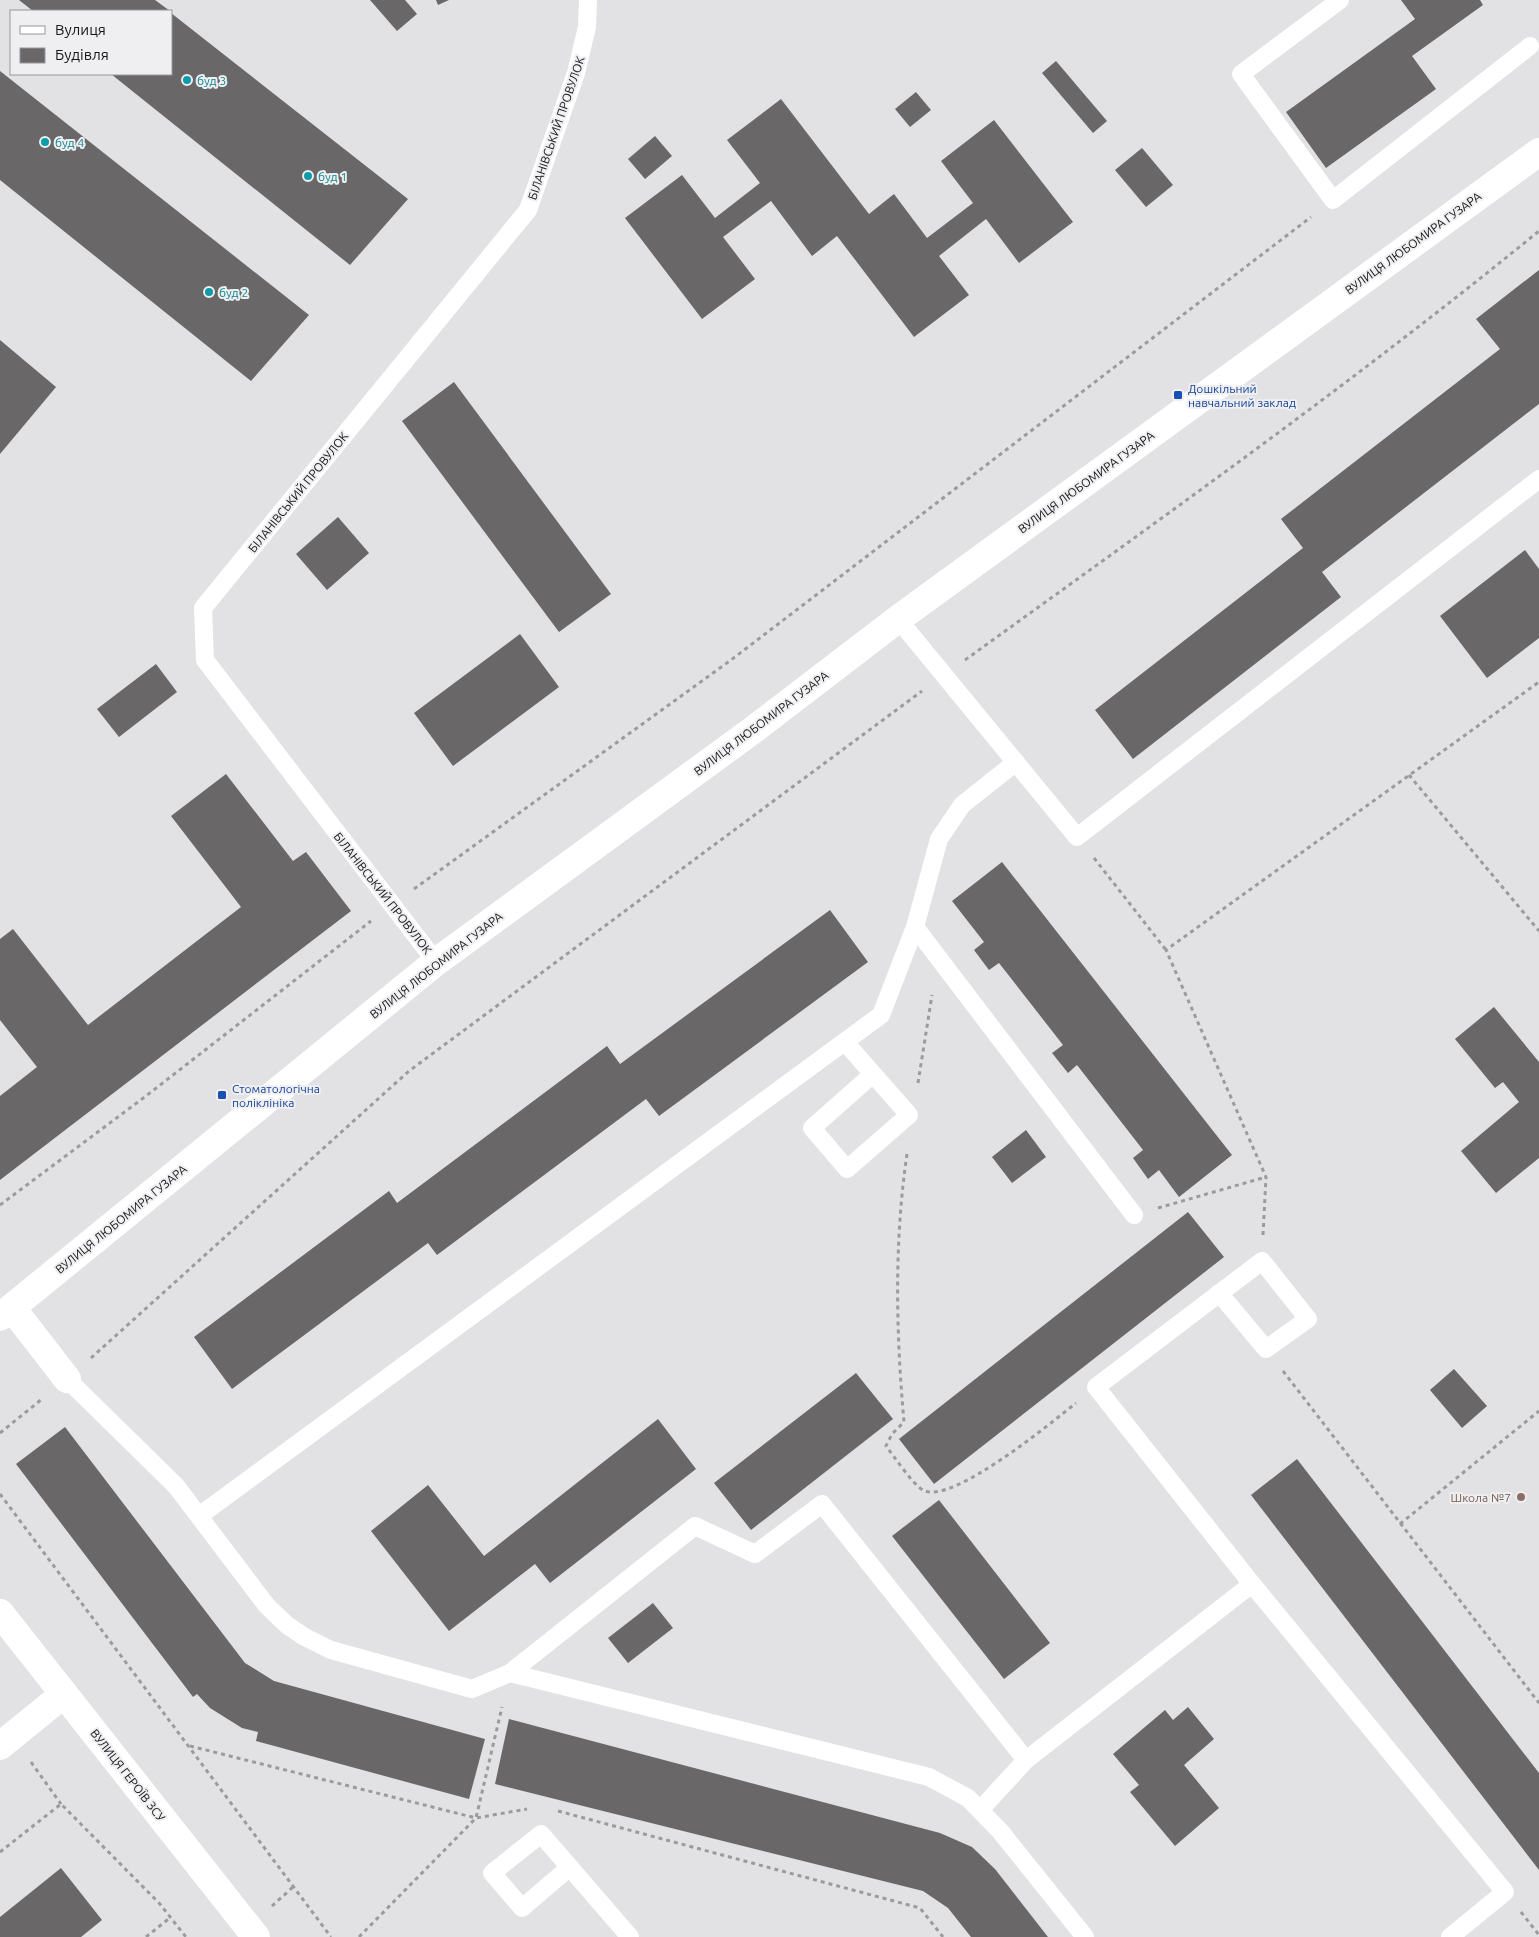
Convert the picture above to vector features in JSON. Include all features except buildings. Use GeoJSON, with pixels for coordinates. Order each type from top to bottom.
{"type":"FeatureCollection","features":[{"type":"Feature","properties":{"kind":"street","name":"ВУЛИЦЯ ЛЮБОМИРА ГУЗАРА"},"geometry":{"type":"LineString","coordinates":[[6,1312],[436,962],[745,736],[898,619],[1539,152]]}},
{"type":"Feature","properties":{"kind":"street"},"geometry":{"type":"LineString","coordinates":[[6,1312],[67,1379]]}},
{"type":"Feature","properties":{"kind":"street","name":"ВУЛИЦЯ ГЕРОЇВ ЗСУ"},"geometry":{"type":"LineString","coordinates":[[0,1614],[256,1937]]}},
{"type":"Feature","properties":{"kind":"street"},"geometry":{"type":"LineString","coordinates":[[0,1746],[64,1694]]}},
{"type":"Feature","properties":{"kind":"lane","name":"БІЛАНІВСЬКИЙ ПРОВУЛОК"},"geometry":{"type":"LineString","coordinates":[[436,962],[205,660],[204,608],[528,210],[576,73],[587,27],[588,0]]}},
{"type":"Feature","properties":{"kind":"lane"},"geometry":{"type":"LineString","coordinates":[[1340,0],[1241,74],[1333,200],[1530,46]]}},
{"type":"Feature","properties":{"kind":"lane"},"geometry":{"type":"LineString","coordinates":[[898,619],[1077,837],[1539,479]]}},
{"type":"Feature","properties":{"kind":"lane"},"geometry":{"type":"LineString","coordinates":[[199,1516],[881,1015],[915,927],[938,840],[962,805],[1016,762]]}},
{"type":"Feature","properties":{"kind":"lane"},"geometry":{"type":"LineString","coordinates":[[915,927],[1134,1215]]}},
{"type":"Feature","properties":{"kind":"lane"},"geometry":{"type":"LineString","coordinates":[[845,1042],[909,1115],[847,1169],[812,1128],[873,1074]]}},
{"type":"Feature","properties":{"kind":"lane"},"geometry":{"type":"LineString","coordinates":[[1219,1293],[1266,1349],[1308,1318],[1262,1261],[1219,1293],[1096,1387],[1252,1584],[1505,1892],[1450,1937]]}},
{"type":"Feature","properties":{"kind":"lane"},"geometry":{"type":"LineString","coordinates":[[67,1379],[176,1486],[267,1606],[303,1636],[331,1650],[472,1689],[510,1672],[695,1526],[755,1554],[822,1504],[1026,1760]]}},
{"type":"Feature","properties":{"kind":"lane"},"geometry":{"type":"LineString","coordinates":[[980,1810],[1026,1760],[1252,1584]]}},
{"type":"Feature","properties":{"kind":"lane"},"geometry":{"type":"LineString","coordinates":[[510,1672],[929,1777],[968,1798],[980,1810],[1000,1831],[1085,1937]]}},
{"type":"Feature","properties":{"kind":"lane"},"geometry":{"type":"LineString","coordinates":[[570,1867],[630,1937]]}},
{"type":"Feature","properties":{"kind":"path"},"geometry":{"type":"LineString","coordinates":[[0,1205],[146,1096],[392,905],[731,660],[1294,230]]}},
{"type":"Feature","properties":{"kind":"path"},"geometry":{"type":"LineString","coordinates":[[0,1433],[67,1379],[409,1071],[944,675],[1261,447],[1481,278],[1539,231]]}},
{"type":"Feature","properties":{"kind":"path"},"geometry":{"type":"LineString","coordinates":[[1166,950],[1539,682]]}},
{"type":"Feature","properties":{"kind":"path"},"geometry":{"type":"LineString","coordinates":[[1409,775],[1539,931]]}},
{"type":"Feature","properties":{"kind":"path"},"geometry":{"type":"LineString","coordinates":[[1077,837],[1166,950],[1266,1177],[1262,1261]]}},
{"type":"Feature","properties":{"kind":"path"},"geometry":{"type":"LineString","coordinates":[[917,1093],[938,958]]}},
{"type":"Feature","properties":{"kind":"path"},"geometry":{"type":"LineString","coordinates":[[908,1146],[899,1238],[898,1343],[904,1422],[892,1434],[886,1446],[922,1490],[934,1494],[991,1468],[1096,1387]]}},
{"type":"Feature","properties":{"kind":"path"},"geometry":{"type":"LineString","coordinates":[[1134,1215],[1266,1177]]}},
{"type":"Feature","properties":{"kind":"path"},"geometry":{"type":"LineString","coordinates":[[1266,1349],[1539,1703]]}},
{"type":"Feature","properties":{"kind":"path"},"geometry":{"type":"LineString","coordinates":[[1400,1524],[1539,1411]]}},
{"type":"Feature","properties":{"kind":"path"},"geometry":{"type":"LineString","coordinates":[[0,1494],[331,1937]]}},
{"type":"Feature","properties":{"kind":"path"},"geometry":{"type":"LineString","coordinates":[[359,1937],[476,1818],[510,1672]]}},
{"type":"Feature","properties":{"kind":"path"},"geometry":{"type":"LineString","coordinates":[[0,1852],[61,1804],[171,1917],[186,1937]]}},
{"type":"Feature","properties":{"kind":"path"},"geometry":{"type":"LineString","coordinates":[[146,1937],[171,1917]]}},
{"type":"Feature","properties":{"kind":"place","name":"буд 3"},"geometry":{"type":"Point","coordinates":[187,80]}},
{"type":"Feature","properties":{"kind":"place","name":"буд 4"},"geometry":{"type":"Point","coordinates":[45,142]}},
{"type":"Feature","properties":{"kind":"place","name":"буд 1"},"geometry":{"type":"Point","coordinates":[308,176]}},
{"type":"Feature","properties":{"kind":"place","name":"буд 2"},"geometry":{"type":"Point","coordinates":[209,292]}},
{"type":"Feature","properties":{"kind":"place","name":"Дошкільний навчальний заклад"},"geometry":{"type":"Point","coordinates":[1178,395]}},
{"type":"Feature","properties":{"kind":"place","name":"Стоматологічна поліклініка"},"geometry":{"type":"Point","coordinates":[222,1095]}},
{"type":"Feature","properties":{"kind":"place","name":"Школа №7"},"geometry":{"type":"Point","coordinates":[1521,1497]}}]}
